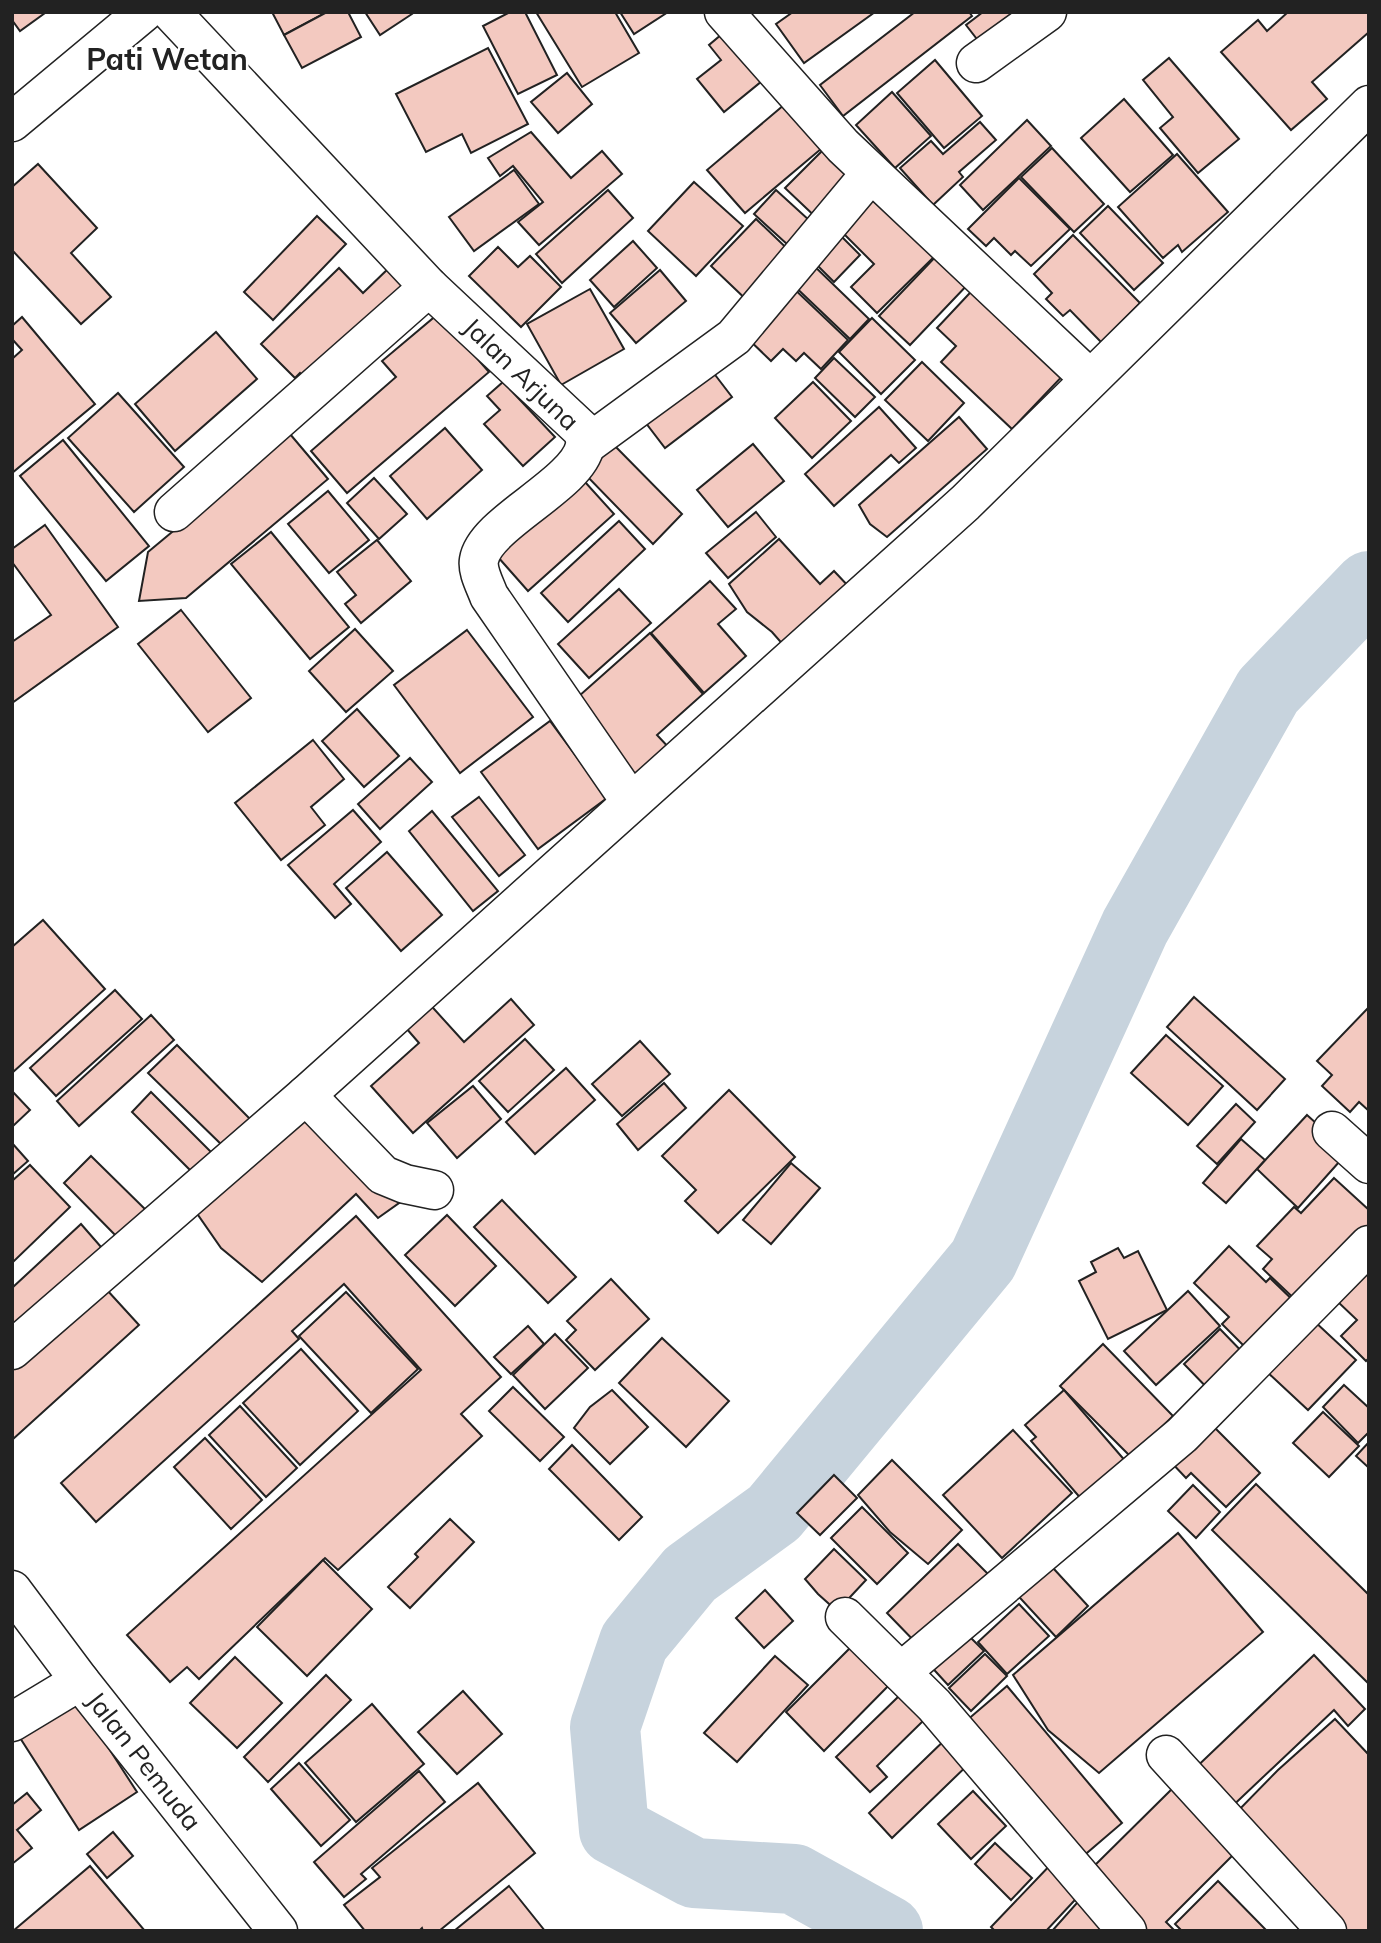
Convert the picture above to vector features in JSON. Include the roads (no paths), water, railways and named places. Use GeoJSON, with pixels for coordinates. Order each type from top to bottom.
{"type":"FeatureCollection","features":[{"type":"Feature","properties":{"kind":"street"},"geometry":{"type":"LineString","coordinates":[[12,122],[144,12]]}},
{"type":"Feature","properties":{"kind":"street","name":"Jalan Arjuna"},"geometry":{"type":"LineString","coordinates":[[171,12],[429,287],[583,431],[586,445],[568,472],[486,542],[478,562],[489,596],[632,802]]}},
{"type":"Feature","properties":{"kind":"street"},"geometry":{"type":"LineString","coordinates":[[724,12],[843,146],[1090,379]]}},
{"type":"Feature","properties":{"kind":"street"},"geometry":{"type":"LineString","coordinates":[[975,63],[1047,12]]}},
{"type":"Feature","properties":{"kind":"street"},"geometry":{"type":"LineString","coordinates":[[12,1350],[306,1095],[965,502],[1369,105]]}},
{"type":"Feature","properties":{"kind":"street"},"geometry":{"type":"LineString","coordinates":[[586,445],[734,337],[871,173]]}},
{"type":"Feature","properties":{"kind":"street"},"geometry":{"type":"LineString","coordinates":[[174,512],[429,287]]}},
{"type":"Feature","properties":{"kind":"street"},"geometry":{"type":"LineString","coordinates":[[306,1095],[383,1175],[405,1184],[434,1190]]}},
{"type":"Feature","properties":{"kind":"street"},"geometry":{"type":"LineString","coordinates":[[1332,1131],[1369,1164]]}},
{"type":"Feature","properties":{"kind":"street"},"geometry":{"type":"LineString","coordinates":[[901,1672],[1182,1435],[1369,1245]]}},
{"type":"Feature","properties":{"kind":"street","name":"Jalan Pemuda"},"geometry":{"type":"LineString","coordinates":[[12,1590],[80,1681],[278,1931]]}},
{"type":"Feature","properties":{"kind":"street"},"geometry":{"type":"LineString","coordinates":[[845,1616],[934,1705],[1127,1931]]}},
{"type":"Feature","properties":{"kind":"street"},"geometry":{"type":"LineString","coordinates":[[12,1722],[80,1681]]}},
{"type":"Feature","properties":{"kind":"street"},"geometry":{"type":"LineString","coordinates":[[1166,1755],[1327,1931]]}},
{"type":"Feature","properties":{"kind":"waterway"},"geometry":{"type":"LineString","coordinates":[[888,1931],[794,1879],[694,1873],[614,1830],[605,1727],[634,1642],[690,1574],[774,1513],[983,1260],[1135,927],[1268,691],[1369,586]]}},
{"type":"Feature","properties":{"kind":"district","name":"Pati Wetan"},"geometry":{"type":"Point","coordinates":[167,60]}}]}
